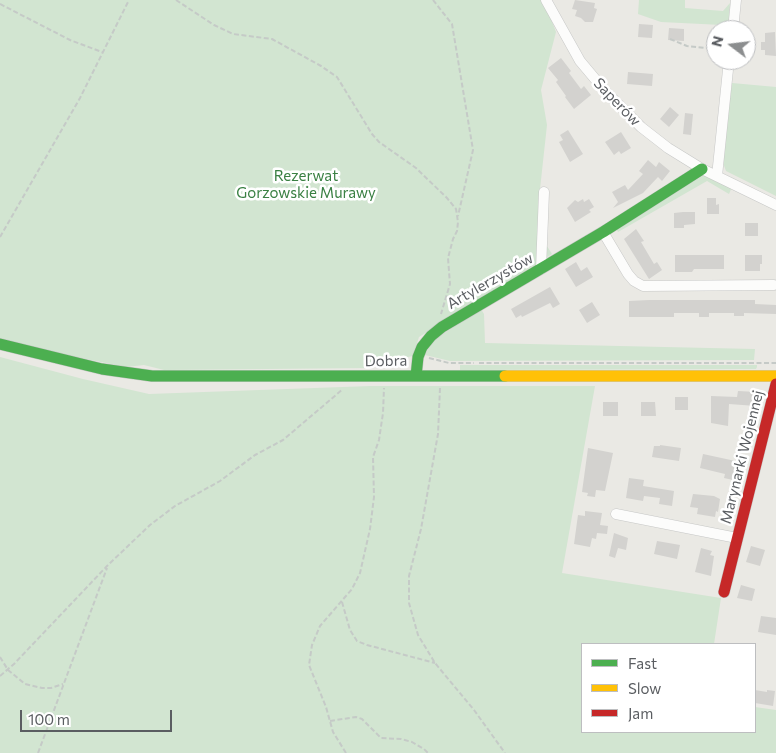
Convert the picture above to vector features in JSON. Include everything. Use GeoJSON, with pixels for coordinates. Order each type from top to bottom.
{"type":"FeatureCollection","features":[{"type":"Feature","properties":{"kind":"street","name":"Saperów"},"geometry":{"type":"LineString","coordinates":[[546,0],[580,61],[606,92],[648,133],[702,170],[776,206]]}},
{"type":"Feature","properties":{"kind":"street"},"geometry":{"type":"LineString","coordinates":[[734,20],[736,0]]}},
{"type":"Feature","properties":{"kind":"street"},"geometry":{"type":"LineString","coordinates":[[717,176],[728,70]]}},
{"type":"Feature","properties":{"kind":"street","name":"Artylerzystów"},"geometry":{"type":"LineString","coordinates":[[416,376],[418,358],[422,347],[442,327],[603,232],[702,170]]}},
{"type":"Feature","properties":{"kind":"street"},"geometry":{"type":"LineString","coordinates":[[541,268],[544,192]]}},
{"type":"Feature","properties":{"kind":"street"},"geometry":{"type":"LineString","coordinates":[[603,232],[628,274],[634,281],[643,286],[774,285]]}},
{"type":"Feature","properties":{"kind":"street","name":"Dobra"},"geometry":{"type":"LineString","coordinates":[[0,344],[102,369],[152,376],[776,376]]}},
{"type":"Feature","properties":{"kind":"street","name":"Marynarki Wojennej"},"geometry":{"type":"LineString","coordinates":[[724,592],[776,384]]}},
{"type":"Feature","properties":{"kind":"street","name":"Marynarki Wojennej"},"geometry":{"type":"LineString","coordinates":[[616,514],[737,538]]}},
{"type":"Feature","properties":{"kind":"path"},"geometry":{"type":"LineString","coordinates":[[0,237],[80,98],[129,0]]}},
{"type":"Feature","properties":{"kind":"path"},"geometry":{"type":"LineString","coordinates":[[176,0],[214,25],[233,34],[272,39],[337,77],[372,134],[379,142],[416,168],[447,198],[456,209],[458,216]]}},
{"type":"Feature","properties":{"kind":"path"},"geometry":{"type":"LineString","coordinates":[[433,0],[452,24],[473,150],[458,216],[457,231],[448,258],[450,284],[440,319]]}},
{"type":"Feature","properties":{"kind":"path"},"geometry":{"type":"LineString","coordinates":[[0,4],[70,40],[102,52]]}},
{"type":"Feature","properties":{"kind":"path"},"geometry":{"type":"LineString","coordinates":[[670,39],[687,46],[706,48]]}},
{"type":"Feature","properties":{"kind":"path"},"geometry":{"type":"LineString","coordinates":[[418,358],[454,363],[776,363]]}},
{"type":"Feature","properties":{"kind":"path"},"geometry":{"type":"LineString","coordinates":[[440,375],[438,434],[421,529],[410,576],[409,603],[418,635],[435,663],[474,710],[505,753]]}},
{"type":"Feature","properties":{"kind":"path"},"geometry":{"type":"LineString","coordinates":[[346,753],[333,732],[309,665],[312,645],[320,626],[352,590],[360,573],[370,529],[374,497],[372,456],[379,440],[383,413],[384,377]]}},
{"type":"Feature","properties":{"kind":"path"},"geometry":{"type":"LineString","coordinates":[[0,676],[150,525],[175,506],[220,481],[255,455],[283,440],[344,388]]}},
{"type":"Feature","properties":{"kind":"path"},"geometry":{"type":"LineString","coordinates":[[38,753],[108,566]]}},
{"type":"Feature","properties":{"kind":"path"},"geometry":{"type":"LineString","coordinates":[[342,601],[350,630],[357,641],[435,663]]}},
{"type":"Feature","properties":{"kind":"path"},"geometry":{"type":"LineString","coordinates":[[0,657],[8,670],[24,684],[51,688],[63,684]]}},
{"type":"Feature","properties":{"kind":"path"},"geometry":{"type":"LineString","coordinates":[[330,721],[356,717],[362,719],[381,738],[401,739],[412,742],[428,753]]}},
{"type":"Feature","properties":{"kind":"green space","name":"Rezerwat Gorzowskie Murawy"},"geometry":{"type":"Polygon","coordinates":[[[0,0],[544,0],[556,32],[541,90],[547,125],[540,189],[545,243],[552,254],[419,337],[413,356],[403,358],[392,365],[376,364],[370,368],[164,370],[144,365],[126,367],[0,342],[0,0]]]}},
{"type":"Feature","properties":{"kind":"green space"},"geometry":{"type":"Polygon","coordinates":[[[639,0],[685,0],[685,8],[723,11],[730,3],[729,20],[706,20],[706,24],[661,22],[638,14],[639,0]]]}},
{"type":"Feature","properties":{"kind":"green space"},"geometry":{"type":"Polygon","coordinates":[[[732,83],[776,87],[776,196],[726,171],[722,160],[732,83]]]}},
{"type":"Feature","properties":{"kind":"green space"},"geometry":{"type":"Polygon","coordinates":[[[704,175],[732,187],[729,194],[707,181],[618,232],[615,227],[704,175]]]}},
{"type":"Feature","properties":{"kind":"green space"},"geometry":{"type":"Polygon","coordinates":[[[481,309],[484,314],[485,343],[755,349],[754,360],[450,361],[425,355],[432,341],[481,309]]]}},
{"type":"Feature","properties":{"kind":"green space"},"geometry":{"type":"Polygon","coordinates":[[[0,357],[149,394],[370,386],[595,386],[562,573],[721,598],[714,643],[581,643],[581,733],[756,733],[756,707],[776,710],[776,753],[0,753],[0,357]]]}},
{"type":"Feature","properties":{"kind":"green space"},"geometry":{"type":"Polygon","coordinates":[[[460,365],[757,365],[757,367],[756,369],[460,370],[460,365]]]}},
{"type":"Feature","properties":{"kind":"building"},"geometry":{"type":"Polygon","coordinates":[[[575,0],[595,3],[594,8],[597,9],[593,22],[585,22],[575,16],[577,10],[572,9],[575,0]]]}},
{"type":"Feature","properties":{"kind":"building"},"geometry":{"type":"Polygon","coordinates":[[[639,24],[653,25],[652,38],[638,37],[639,24]]]}},
{"type":"Feature","properties":{"kind":"building"},"geometry":{"type":"Polygon","coordinates":[[[669,28],[684,29],[684,41],[668,40],[669,28]]]}},
{"type":"Feature","properties":{"kind":"building"},"geometry":{"type":"Polygon","coordinates":[[[775,32],[776,56],[765,55],[765,50],[761,50],[761,42],[765,42],[765,33],[775,32]]]}},
{"type":"Feature","properties":{"kind":"building"},"geometry":{"type":"Polygon","coordinates":[[[561,58],[581,89],[584,86],[591,95],[574,109],[556,82],[558,80],[548,68],[561,58]]]}},
{"type":"Feature","properties":{"kind":"building"},"geometry":{"type":"Polygon","coordinates":[[[628,72],[653,74],[652,86],[627,84],[628,72]]]}},
{"type":"Feature","properties":{"kind":"building"},"geometry":{"type":"Polygon","coordinates":[[[670,107],[679,115],[669,127],[660,119],[670,107]]]}},
{"type":"Feature","properties":{"kind":"building"},"geometry":{"type":"Polygon","coordinates":[[[685,113],[693,114],[691,135],[683,134],[685,113]]]}},
{"type":"Feature","properties":{"kind":"building"},"geometry":{"type":"Polygon","coordinates":[[[568,130],[583,154],[570,162],[559,142],[563,140],[560,135],[568,130]]]}},
{"type":"Feature","properties":{"kind":"building"},"geometry":{"type":"Polygon","coordinates":[[[621,132],[631,148],[621,154],[619,151],[614,155],[605,142],[621,132]]]}},
{"type":"Feature","properties":{"kind":"building"},"geometry":{"type":"Polygon","coordinates":[[[648,160],[656,167],[659,162],[670,171],[662,181],[658,177],[643,193],[613,208],[618,202],[612,192],[625,185],[628,190],[643,174],[639,171],[648,160]]]}},
{"type":"Feature","properties":{"kind":"building"},"geometry":{"type":"Polygon","coordinates":[[[707,198],[716,198],[716,205],[719,204],[719,214],[707,214],[707,198]]]}},
{"type":"Feature","properties":{"kind":"building"},"geometry":{"type":"Polygon","coordinates":[[[583,199],[584,202],[589,199],[594,207],[589,210],[591,212],[575,222],[567,208],[575,200],[578,202],[583,199]]]}},
{"type":"Feature","properties":{"kind":"building"},"geometry":{"type":"Polygon","coordinates":[[[695,212],[695,224],[684,225],[684,228],[674,228],[674,213],[695,212]]]}},
{"type":"Feature","properties":{"kind":"building"},"geometry":{"type":"Polygon","coordinates":[[[745,223],[758,223],[758,236],[745,236],[745,223]]]}},
{"type":"Feature","properties":{"kind":"building"},"geometry":{"type":"Polygon","coordinates":[[[636,229],[644,241],[641,242],[654,264],[657,262],[662,270],[649,279],[624,239],[636,229]]]}},
{"type":"Feature","properties":{"kind":"building"},"geometry":{"type":"Polygon","coordinates":[[[675,255],[724,255],[724,269],[694,269],[692,272],[675,272],[675,255]]]}},
{"type":"Feature","properties":{"kind":"building"},"geometry":{"type":"Polygon","coordinates":[[[745,255],[762,255],[760,271],[745,271],[745,255]]]}},
{"type":"Feature","properties":{"kind":"building"},"geometry":{"type":"Polygon","coordinates":[[[576,262],[581,271],[587,267],[593,277],[576,287],[565,269],[576,262]]]}},
{"type":"Feature","properties":{"kind":"building"},"geometry":{"type":"Polygon","coordinates":[[[550,287],[560,304],[553,308],[550,303],[522,317],[521,315],[516,318],[511,309],[550,287]]]}},
{"type":"Feature","properties":{"kind":"building"},"geometry":{"type":"Polygon","coordinates":[[[755,300],[755,304],[776,305],[776,314],[744,313],[744,316],[734,316],[734,313],[709,313],[709,317],[699,317],[699,313],[674,313],[674,317],[629,317],[629,301],[755,300]]]}},
{"type":"Feature","properties":{"kind":"building"},"geometry":{"type":"Polygon","coordinates":[[[592,302],[600,315],[587,323],[579,310],[592,302]]]}},
{"type":"Feature","properties":{"kind":"building"},"geometry":{"type":"Polygon","coordinates":[[[738,391],[757,392],[756,406],[729,404],[728,426],[711,423],[711,396],[737,397],[738,391]]]}},
{"type":"Feature","properties":{"kind":"building"},"geometry":{"type":"Polygon","coordinates":[[[675,397],[688,397],[688,410],[675,410],[675,397]]]}},
{"type":"Feature","properties":{"kind":"building"},"geometry":{"type":"Polygon","coordinates":[[[603,402],[618,402],[618,416],[603,416],[603,402]]]}},
{"type":"Feature","properties":{"kind":"building"},"geometry":{"type":"Polygon","coordinates":[[[641,402],[655,402],[656,416],[641,416],[641,402]]]}},
{"type":"Feature","properties":{"kind":"building"},"geometry":{"type":"Polygon","coordinates":[[[654,446],[681,448],[679,461],[652,457],[654,446]]]}},
{"type":"Feature","properties":{"kind":"building"},"geometry":{"type":"Polygon","coordinates":[[[588,448],[613,453],[605,491],[596,490],[595,497],[587,496],[588,493],[582,492],[588,448]]]}},
{"type":"Feature","properties":{"kind":"building"},"geometry":{"type":"Polygon","coordinates":[[[703,454],[740,462],[736,477],[733,480],[724,478],[725,474],[700,468],[703,454]]]}},
{"type":"Feature","properties":{"kind":"building"},"geometry":{"type":"Polygon","coordinates":[[[629,478],[644,480],[643,486],[674,491],[672,506],[659,504],[660,498],[644,496],[643,501],[626,498],[629,478]]]}},
{"type":"Feature","properties":{"kind":"building"},"geometry":{"type":"Polygon","coordinates":[[[693,494],[714,496],[720,499],[718,512],[716,511],[715,517],[697,514],[698,508],[690,507],[693,494]]]}},
{"type":"Feature","properties":{"kind":"building"},"geometry":{"type":"Polygon","coordinates":[[[585,511],[602,513],[600,525],[608,526],[607,534],[597,533],[596,539],[592,538],[590,547],[574,544],[578,515],[585,516],[585,511]]]}},
{"type":"Feature","properties":{"kind":"building"},"geometry":{"type":"Polygon","coordinates":[[[614,533],[628,538],[626,550],[618,548],[615,558],[609,556],[614,533]]]}},
{"type":"Feature","properties":{"kind":"building"},"geometry":{"type":"Polygon","coordinates":[[[657,541],[680,545],[677,559],[654,554],[657,541]]]}},
{"type":"Feature","properties":{"kind":"building"},"geometry":{"type":"Polygon","coordinates":[[[751,546],[765,550],[760,566],[746,562],[751,546]]]}},
{"type":"Feature","properties":{"kind":"building"},"geometry":{"type":"Polygon","coordinates":[[[701,548],[712,551],[710,555],[714,556],[711,576],[695,572],[701,548]]]}},
{"type":"Feature","properties":{"kind":"building"},"geometry":{"type":"Polygon","coordinates":[[[741,585],[755,589],[752,601],[737,598],[741,585]]]}},
{"type":"Feature","properties":{"kind":"building"},"geometry":{"type":"Polygon","coordinates":[[[761,616],[776,618],[776,635],[758,632],[761,616]]]}},
{"type":"Feature","properties":{"kind":"building"},"geometry":{"type":"Polygon","coordinates":[[[756,690],[775,691],[773,706],[756,703],[756,690]]]}},
{"type":"Feature","properties":{"kind":"traffic: fast"},"geometry":{"type":"LineString","coordinates":[[416,376],[418,357],[422,347],[442,327],[603,232],[702,169]]}},
{"type":"Feature","properties":{"kind":"traffic: fast"},"geometry":{"type":"LineString","coordinates":[[0,344],[102,369],[152,376],[505,376]]}},
{"type":"Feature","properties":{"kind":"traffic: slow"},"geometry":{"type":"LineString","coordinates":[[505,376],[776,376]]}},
{"type":"Feature","properties":{"kind":"traffic: jam"},"geometry":{"type":"LineString","coordinates":[[724,592],[776,384]]}}]}
